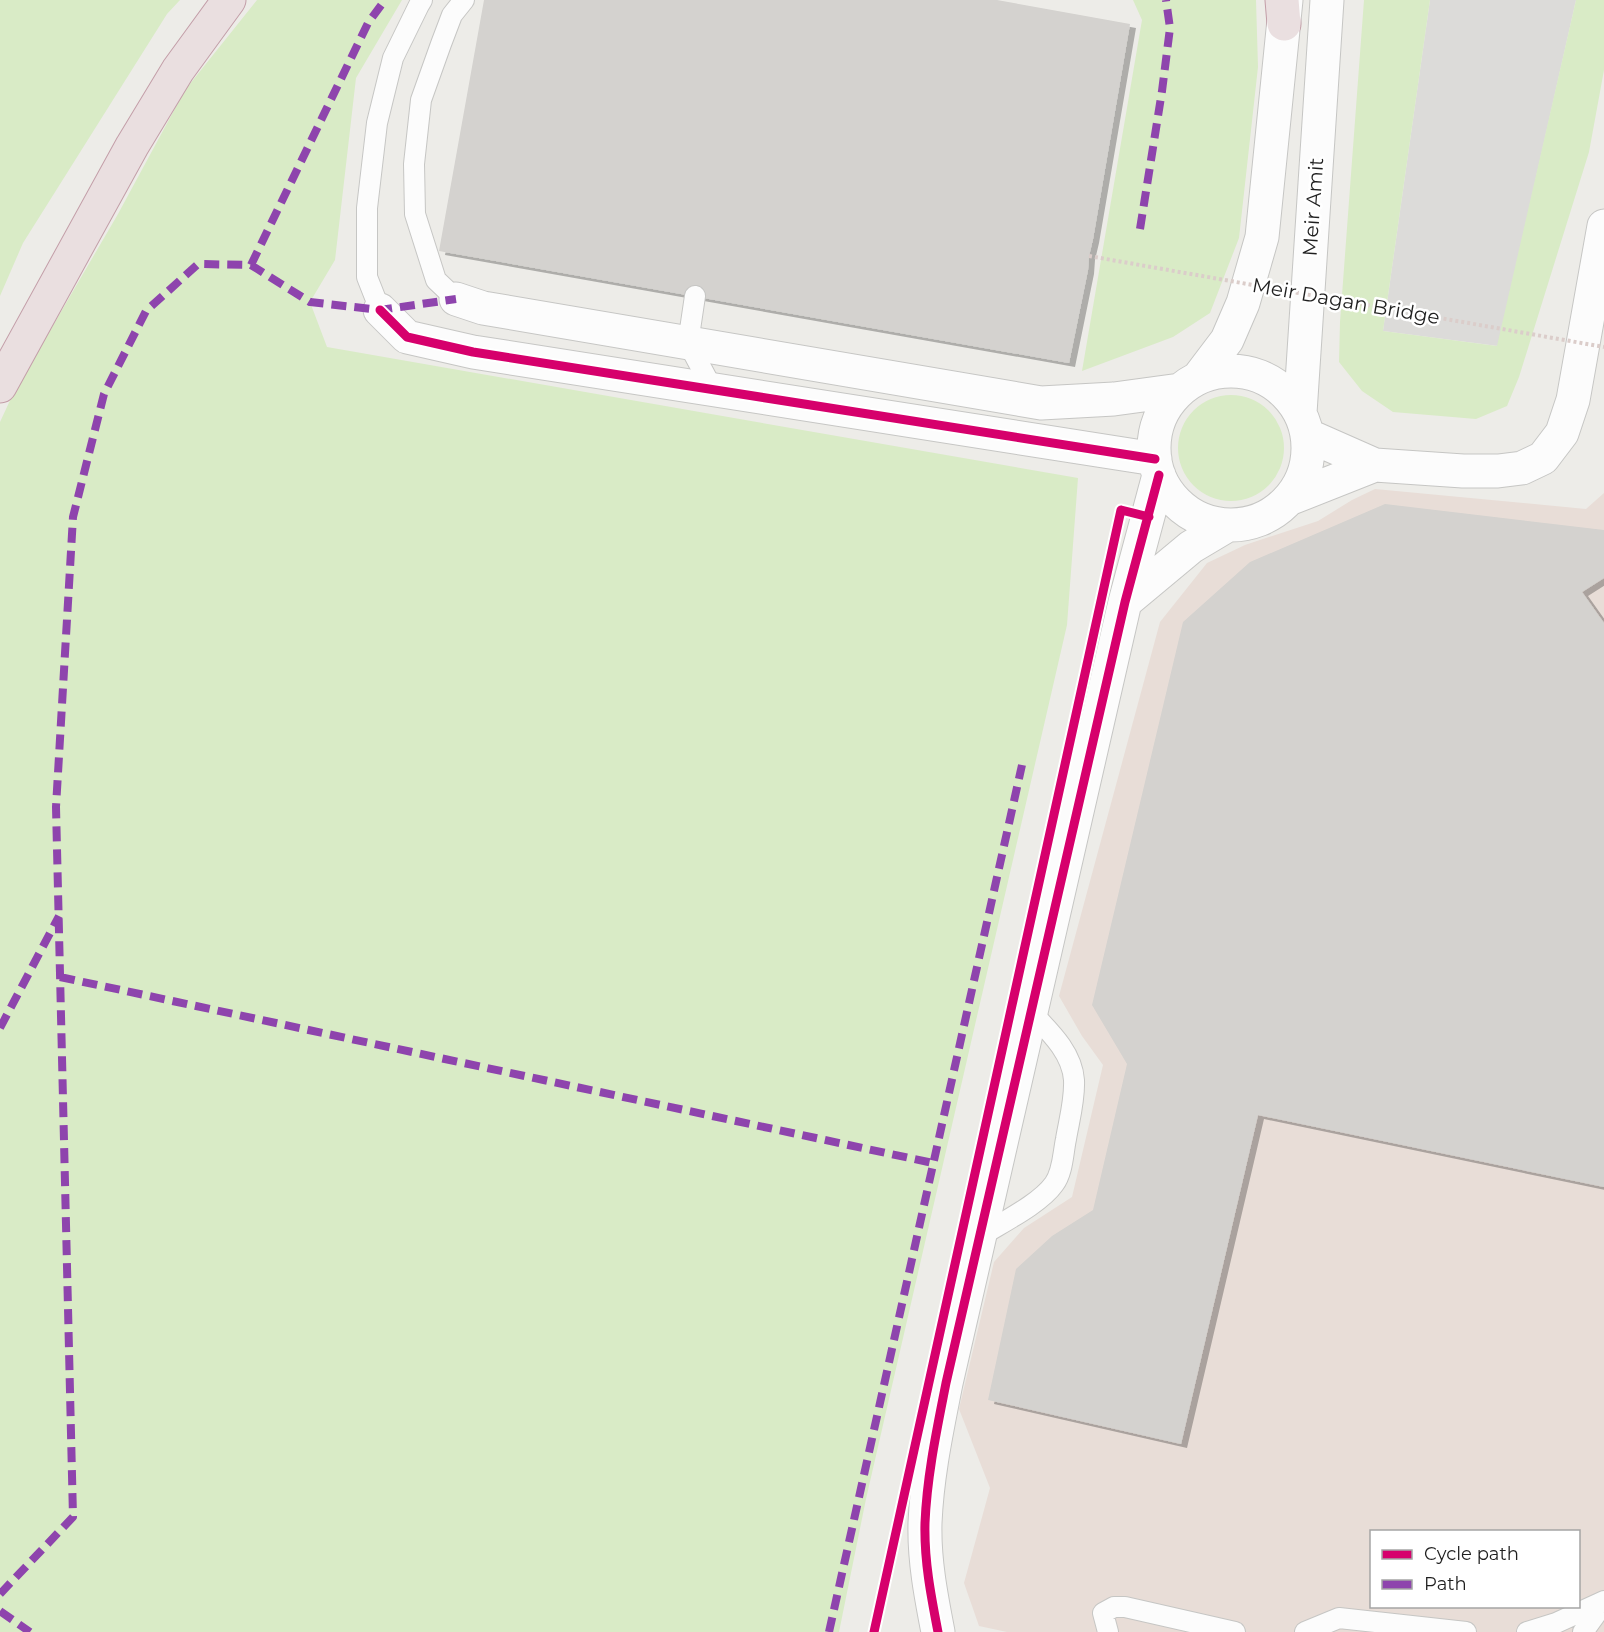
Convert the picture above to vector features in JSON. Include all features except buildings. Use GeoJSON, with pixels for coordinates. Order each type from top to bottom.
{"type":"FeatureCollection","features":[{"type":"Feature","properties":{"kind":"highway"},"geometry":{"type":"LineString","coordinates":[[0,386],[132,146],[178,70],[229,0]]}},
{"type":"Feature","properties":{"kind":"street","name":"Meir Amit"},"geometry":{"type":"LineString","coordinates":[[1304,424],[1327,0]]}},
{"type":"Feature","properties":{"kind":"street"},"geometry":{"type":"LineString","coordinates":[[456,299],[483,308],[1041,403],[1113,399],[1190,384],[1222,371],[1246,372],[1268,380],[1286,394],[1304,424],[1308,459],[1301,480],[1289,499],[1271,514],[1251,523],[1228,525],[1208,522],[1189,513],[1173,500],[1162,483],[1153,447],[1164,408],[1190,384],[1227,340],[1243,303],[1262,237],[1284,8]]}},
{"type":"Feature","properties":{"kind":"street"},"geometry":{"type":"LineString","coordinates":[[1289,499],[1376,465],[1498,471],[1522,468],[1543,458],[1562,433],[1573,400],[1604,226]]}},
{"type":"Feature","properties":{"kind":"street"},"geometry":{"type":"LineString","coordinates":[[380,310],[408,337],[473,352],[713,390],[1157,467]]}},
{"type":"Feature","properties":{"kind":"street"},"geometry":{"type":"LineString","coordinates":[[1304,424],[1376,465]]}},
{"type":"Feature","properties":{"kind":"street"},"geometry":{"type":"LineString","coordinates":[[938,1632],[928,1584],[925,1525],[930,1461],[1157,467]]}},
{"type":"Feature","properties":{"kind":"street"},"geometry":{"type":"LineString","coordinates":[[1125,602],[1191,547],[1228,525]]}},
{"type":"Feature","properties":{"kind":"lane"},"geometry":{"type":"LineString","coordinates":[[380,310],[367,277],[367,208],[377,123],[393,58],[422,0]]}},
{"type":"Feature","properties":{"kind":"lane"},"geometry":{"type":"LineString","coordinates":[[456,299],[436,280],[415,214],[414,164],[421,100],[452,15],[464,0]]}},
{"type":"Feature","properties":{"kind":"lane"},"geometry":{"type":"LineString","coordinates":[[695,296],[688,343],[713,390]]}},
{"type":"Feature","properties":{"kind":"lane"},"geometry":{"type":"LineString","coordinates":[[980,1237],[1039,1198],[1055,1183],[1061,1166],[1073,1097],[1074,1080],[1071,1064],[1058,1041],[1031,1012]]}},
{"type":"Feature","properties":{"kind":"lane"},"geometry":{"type":"LineString","coordinates":[[1527,1632],[1556,1623],[1604,1602]]}},
{"type":"Feature","properties":{"kind":"lane"},"geometry":{"type":"LineString","coordinates":[[1582,1632],[1604,1602]]}},
{"type":"Feature","properties":{"kind":"lane"},"geometry":{"type":"LineString","coordinates":[[1108,1632],[1103,1613],[1114,1607],[1125,1607],[1235,1632]]}},
{"type":"Feature","properties":{"kind":"lane"},"geometry":{"type":"LineString","coordinates":[[1305,1632],[1339,1618],[1466,1632]]}},
{"type":"Feature","properties":{"kind":"shaded area"},"geometry":{"type":"Polygon","coordinates":[[[1430,0],[1576,0],[1498,346],[1383,331],[1430,0]]]}},
{"type":"Feature","properties":{"kind":"shaded area"},"geometry":{"type":"Polygon","coordinates":[[[1375,489],[1586,509],[1604,493],[1604,1632],[1007,1632],[979,1626],[964,1583],[990,1488],[959,1409],[994,1262],[1024,1228],[1072,1197],[1103,1065],[1082,1036],[1059,996],[1160,622],[1207,563],[1245,545],[1318,521],[1375,489]]]}},
{"type":"Feature","properties":{"kind":"green space"},"geometry":{"type":"Polygon","coordinates":[[[0,0],[180,0],[167,14],[23,243],[0,296],[0,0]]]}},
{"type":"Feature","properties":{"kind":"green space"},"geometry":{"type":"Polygon","coordinates":[[[257,0],[402,0],[356,78],[335,260],[310,302],[327,347],[1078,478],[1067,625],[866,1499],[839,1632],[0,1632],[0,422],[13,394],[118,214],[185,90],[257,0]]]}},
{"type":"Feature","properties":{"kind":"green space"},"geometry":{"type":"Polygon","coordinates":[[[1133,0],[1256,0],[1258,67],[1239,238],[1210,313],[1173,337],[1082,371],[1142,20],[1133,0]]]}},
{"type":"Feature","properties":{"kind":"green space"},"geometry":{"type":"Polygon","coordinates":[[[1364,0],[1430,0],[1383,331],[1497,346],[1576,0],[1604,0],[1604,70],[1589,152],[1519,377],[1507,406],[1476,419],[1393,412],[1362,391],[1339,362],[1364,0]]]}},
{"type":"Feature","properties":{"kind":"green space"},"geometry":{"type":"Polygon","coordinates":[[[1231,395],[1251,399],[1269,410],[1280,428],[1284,448],[1280,468],[1269,486],[1251,497],[1231,501],[1211,497],[1193,486],[1182,468],[1178,448],[1182,428],[1193,410],[1211,399],[1231,395]]]}},
{"type":"Feature","properties":{"kind":"marked path"},"geometry":{"type":"LineString","coordinates":[[251,265],[368,23],[385,0]]}},
{"type":"Feature","properties":{"kind":"marked path"},"geometry":{"type":"LineString","coordinates":[[1140,229],[1170,28],[1166,0]]}},
{"type":"Feature","properties":{"kind":"marked path"},"geometry":{"type":"LineString","coordinates":[[0,1594],[73,1517],[56,807],[73,517],[104,394],[146,311],[198,264],[251,265],[310,302],[380,310],[456,299]]}},
{"type":"Feature","properties":{"kind":"marked path"},"geometry":{"type":"LineString","coordinates":[[829,1632],[1022,765]]}},
{"type":"Feature","properties":{"kind":"marked path"},"geometry":{"type":"LineString","coordinates":[[0,1028],[59,916]]}},
{"type":"Feature","properties":{"kind":"marked path"},"geometry":{"type":"LineString","coordinates":[[60,977],[933,1163]]}},
{"type":"Feature","properties":{"kind":"marked path"},"geometry":{"type":"LineString","coordinates":[[0,1611],[30,1632]]}},
{"type":"Feature","properties":{"kind":"cycle path"},"geometry":{"type":"LineString","coordinates":[[380,310],[407,337],[473,352],[1155,459]]}},
{"type":"Feature","properties":{"kind":"cycle path"},"geometry":{"type":"LineString","coordinates":[[938,1632],[927,1564],[925,1523],[930,1470],[939,1418],[1125,602],[1159,475]]}},
{"type":"Feature","properties":{"kind":"cycle path"},"geometry":{"type":"LineString","coordinates":[[874,1632],[1121,510],[1149,517]]}}]}
